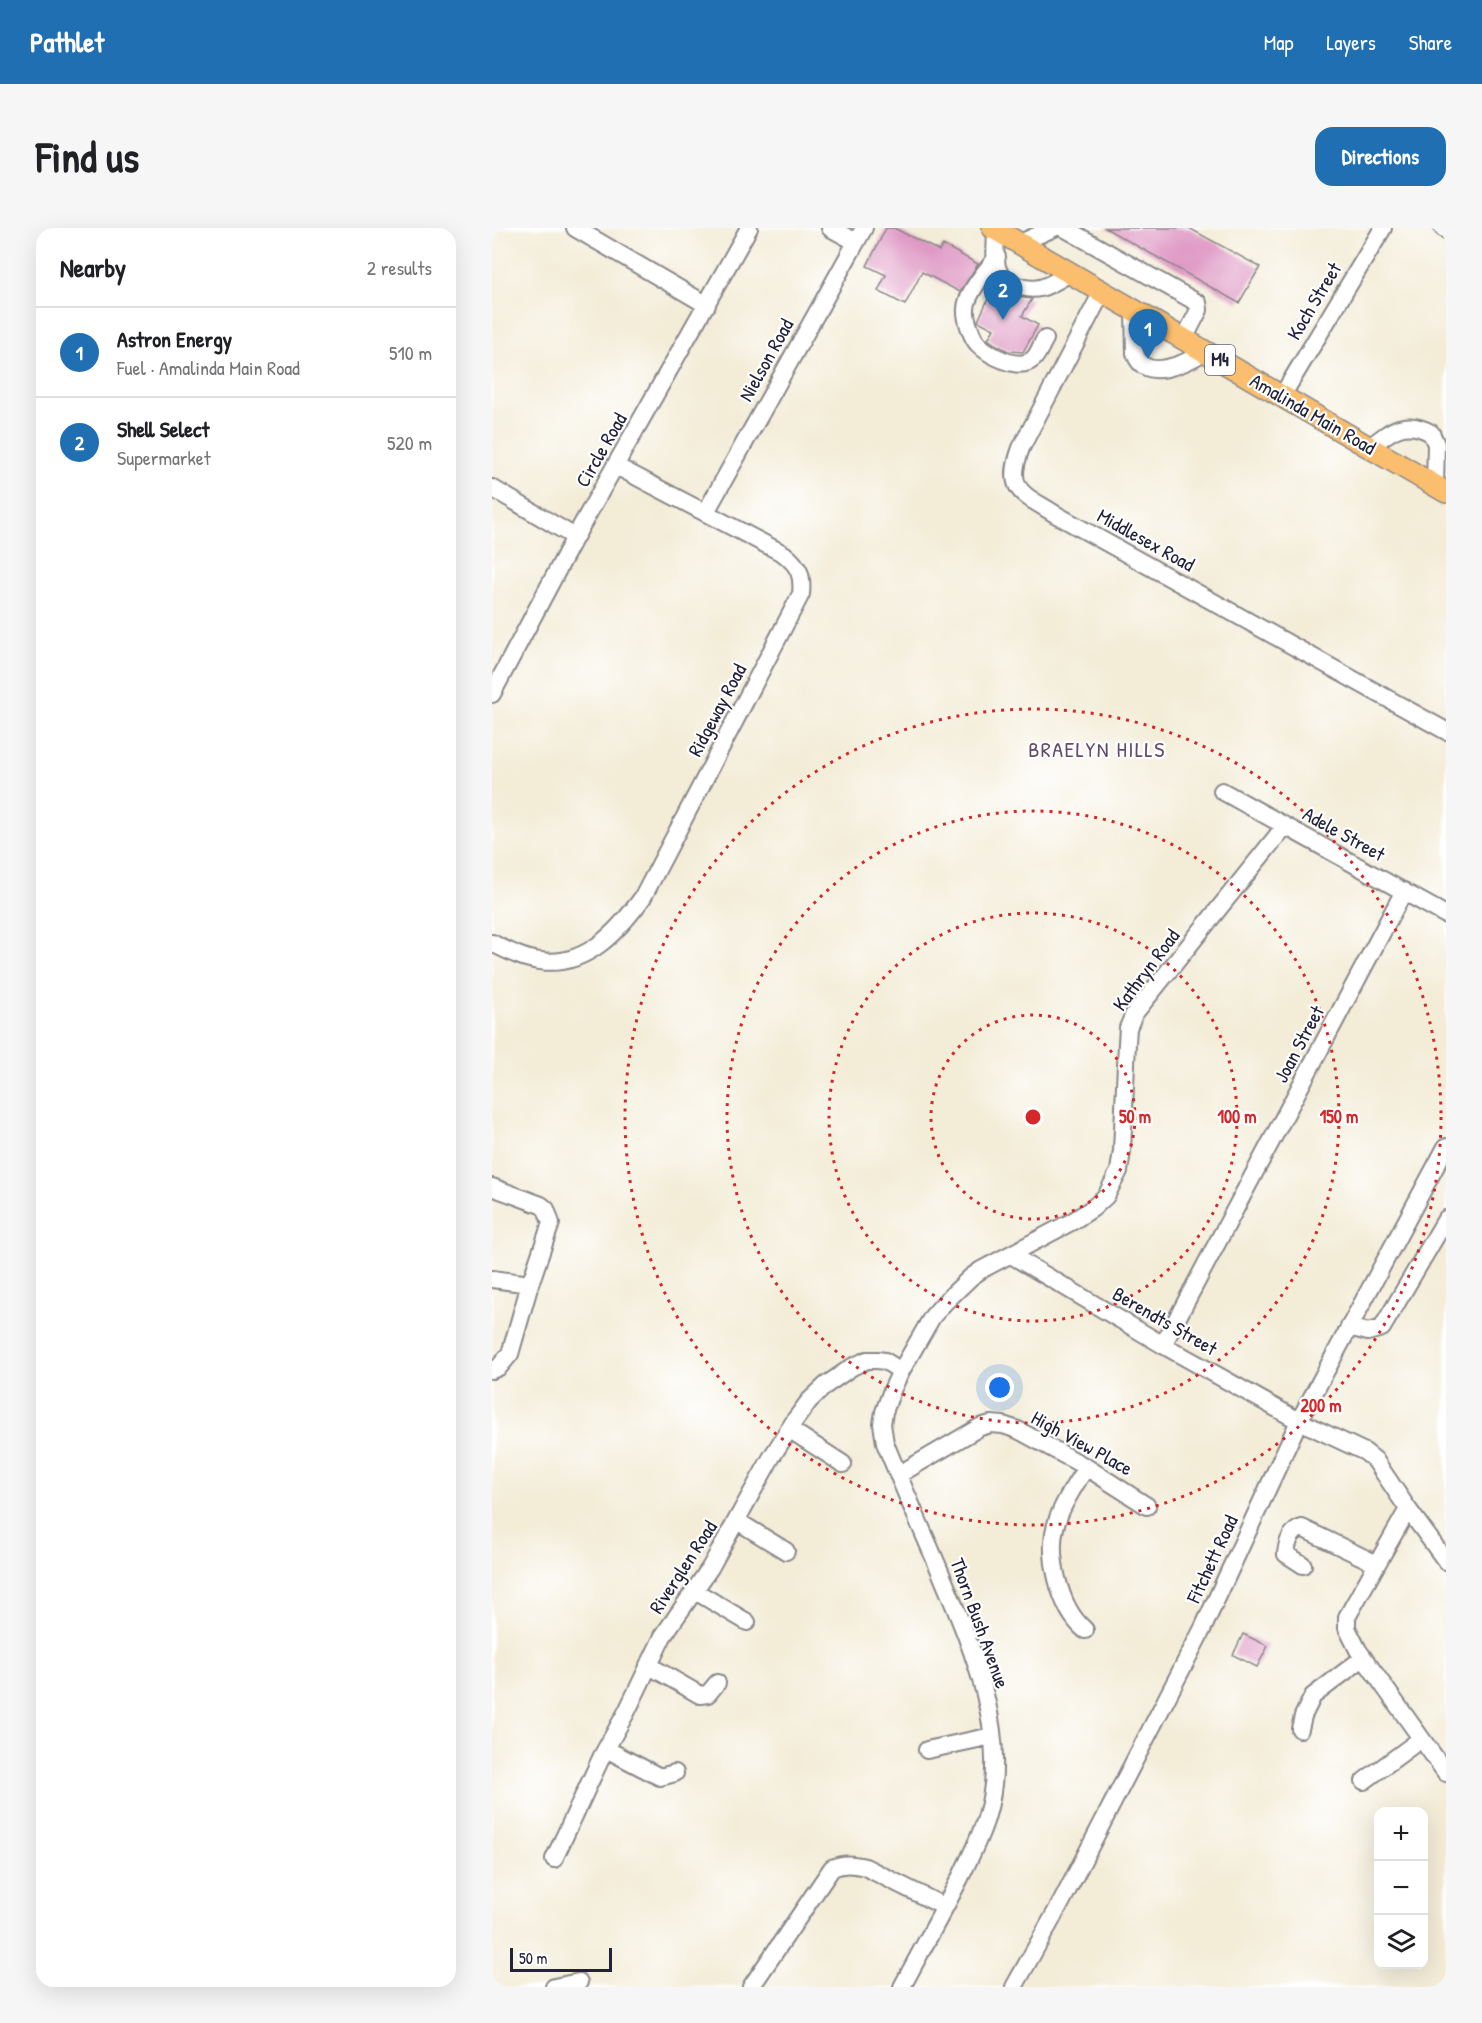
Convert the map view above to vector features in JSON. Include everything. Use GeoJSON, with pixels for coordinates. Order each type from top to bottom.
{"type":"FeatureCollection","features":[{"type":"Feature","properties":{"kind":"main road","name":"Amalinda Main Road"},"geometry":{"type":"LineString","coordinates":[[994,229],[1440,488]]}},
{"type":"Feature","properties":{"kind":"street"},"geometry":{"type":"LineString","coordinates":[[575,228],[707,305]]}},
{"type":"Feature","properties":{"kind":"street","name":"Circle Road"},"geometry":{"type":"LineString","coordinates":[[492,694],[575,537],[749,228]]}},
{"type":"Feature","properties":{"kind":"street"},"geometry":{"type":"LineString","coordinates":[[830,228],[860,235]]}},
{"type":"Feature","properties":{"kind":"street"},"geometry":{"type":"LineString","coordinates":[[1020,243],[1054,228]]}},
{"type":"Feature","properties":{"kind":"street"},"geometry":{"type":"LineString","coordinates":[[1064,228],[1198,303],[1199,310],[1184,339]]}},
{"type":"Feature","properties":{"kind":"street","name":"Koch Street"},"geometry":{"type":"LineString","coordinates":[[1282,396],[1383,228]]}},
{"type":"Feature","properties":{"kind":"street"},"geometry":{"type":"LineString","coordinates":[[994,229],[999,272],[1002,277],[1028,289],[1044,287],[1070,273]]}},
{"type":"Feature","properties":{"kind":"street","name":"Nielson Road"},"geometry":{"type":"LineString","coordinates":[[706,512],[860,235]]}},
{"type":"Feature","properties":{"kind":"street"},"geometry":{"type":"LineString","coordinates":[[997,257],[968,298],[967,320],[977,343],[1008,362],[1021,365],[1032,359],[1045,339]]}},
{"type":"Feature","properties":{"kind":"street","name":"Middlesex Road"},"geometry":{"type":"LineString","coordinates":[[1102,292],[1021,448],[1014,474],[1015,484],[1024,494],[1055,513],[1446,731]]}},
{"type":"Feature","properties":{"kind":"street"},"geometry":{"type":"LineString","coordinates":[[1134,310],[1135,353],[1137,359],[1147,368],[1162,369],[1182,363],[1205,351]]}},
{"type":"Feature","properties":{"kind":"street"},"geometry":{"type":"LineString","coordinates":[[1370,447],[1388,432],[1402,426],[1418,427],[1431,433],[1436,444],[1440,488]]}},
{"type":"Feature","properties":{"kind":"street","name":"Ridgeway Road"},"geometry":{"type":"LineString","coordinates":[[492,943],[528,959],[544,962],[572,958],[592,950],[609,938],[626,921],[643,897],[801,594],[800,570],[784,554],[616,466]]}},
{"type":"Feature","properties":{"kind":"street"},"geometry":{"type":"LineString","coordinates":[[492,488],[575,537]]}},
{"type":"Feature","properties":{"kind":"street","name":"Adele Street"},"geometry":{"type":"LineString","coordinates":[[1222,791],[1446,915]]}},
{"type":"Feature","properties":{"kind":"street","name":"Kathryn Road"},"geometry":{"type":"LineString","coordinates":[[901,1371],[932,1317],[970,1277],[1073,1221],[1106,1197],[1119,1171],[1128,1028],[1134,1014],[1285,826]]}},
{"type":"Feature","properties":{"kind":"street","name":"Joan Street"},"geometry":{"type":"LineString","coordinates":[[1163,1345],[1404,891]]}},
{"type":"Feature","properties":{"kind":"street","name":"Fitchett Road"},"geometry":{"type":"LineString","coordinates":[[1014,1987],[1062,1901],[1203,1628],[1299,1421],[1446,1147]]}},
{"type":"Feature","properties":{"kind":"street"},"geometry":{"type":"LineString","coordinates":[[492,1187],[541,1205],[546,1209],[550,1223],[510,1354],[499,1367],[492,1370]]}},
{"type":"Feature","properties":{"kind":"street"},"geometry":{"type":"LineString","coordinates":[[1348,1327],[1368,1332],[1383,1328],[1446,1219]]}},
{"type":"Feature","properties":{"kind":"street","name":"Berendts Street"},"geometry":{"type":"LineString","coordinates":[[1011,1255],[1163,1345],[1299,1421],[1370,1456],[1446,1561]]}},
{"type":"Feature","properties":{"kind":"street"},"geometry":{"type":"LineString","coordinates":[[492,1279],[530,1284]]}},
{"type":"Feature","properties":{"kind":"street","name":"Riverglen Road"},"geometry":{"type":"LineString","coordinates":[[554,1859],[663,1636],[710,1568],[789,1429],[809,1401],[826,1385],[852,1367],[867,1360],[877,1360],[885,1361],[901,1371]]}},
{"type":"Feature","properties":{"kind":"street","name":"Thorn Bush Avenue"},"geometry":{"type":"LineString","coordinates":[[901,1371],[884,1412],[882,1424],[885,1443],[958,1613],[982,1678],[992,1736],[994,1771],[988,1813],[982,1832],[902,1987]]}},
{"type":"Feature","properties":{"kind":"street","name":"High View Place"},"geometry":{"type":"LineString","coordinates":[[898,1475],[980,1426],[1003,1425],[1018,1430],[1086,1467],[1147,1506]]}},
{"type":"Feature","properties":{"kind":"street"},"geometry":{"type":"LineString","coordinates":[[789,1429],[843,1464]]}},
{"type":"Feature","properties":{"kind":"street"},"geometry":{"type":"LineString","coordinates":[[1085,1630],[1076,1622],[1063,1599],[1058,1582],[1054,1542],[1056,1523],[1061,1510],[1086,1467]]}},
{"type":"Feature","properties":{"kind":"street"},"geometry":{"type":"LineString","coordinates":[[1408,1509],[1347,1617],[1347,1628],[1363,1658],[1446,1773]]}},
{"type":"Feature","properties":{"kind":"street"},"geometry":{"type":"LineString","coordinates":[[1302,1514],[1328,1531],[1336,1544]]}},
{"type":"Feature","properties":{"kind":"street"},"geometry":{"type":"LineString","coordinates":[[737,1521],[786,1551]]}},
{"type":"Feature","properties":{"kind":"street"},"geometry":{"type":"LineString","coordinates":[[1303,1565],[1286,1554],[1289,1540],[1298,1528],[1377,1564]]}},
{"type":"Feature","properties":{"kind":"street"},"geometry":{"type":"LineString","coordinates":[[695,1591],[747,1622]]}},
{"type":"Feature","properties":{"kind":"street"},"geometry":{"type":"LineString","coordinates":[[1300,1729],[1303,1716],[1313,1696],[1363,1658]]}},
{"type":"Feature","properties":{"kind":"street"},"geometry":{"type":"LineString","coordinates":[[648,1665],[700,1695],[708,1694],[717,1683]]}},
{"type":"Feature","properties":{"kind":"street"},"geometry":{"type":"LineString","coordinates":[[927,1750],[992,1736]]}},
{"type":"Feature","properties":{"kind":"street"},"geometry":{"type":"LineString","coordinates":[[1364,1781],[1421,1739]]}},
{"type":"Feature","properties":{"kind":"street"},"geometry":{"type":"LineString","coordinates":[[606,1749],[660,1777],[675,1773]]}},
{"type":"Feature","properties":{"kind":"street"},"geometry":{"type":"LineString","coordinates":[[752,1987],[832,1868],[841,1864],[865,1867],[945,1907]]}},
{"type":"Feature","properties":{"kind":"street"},"geometry":{"type":"LineString","coordinates":[[554,1987],[579,1982]]}},
{"type":"Feature","properties":{"kind":"building"},"geometry":{"type":"Polygon","coordinates":[[[886,228],[894,228],[939,251],[943,245],[978,264],[960,292],[922,272],[905,305],[878,291],[886,275],[867,266],[886,228]]]}},
{"type":"Feature","properties":{"kind":"building"},"geometry":{"type":"Polygon","coordinates":[[[1105,228],[1189,228],[1260,267],[1239,303],[1105,228]]]}},
{"type":"Feature","properties":{"kind":"building"},"geometry":{"type":"Polygon","coordinates":[[[1003,290],[1018,297],[1032,299],[1022,316],[1038,325],[1023,352],[1008,351],[995,344],[988,339],[994,329],[978,321],[988,299],[996,303],[1003,290]]]}},
{"type":"Feature","properties":{"kind":"building"},"geometry":{"type":"Polygon","coordinates":[[[1243,1634],[1268,1646],[1257,1667],[1233,1655],[1243,1634]]]}},
{"type":"Feature","properties":{"kind":"place","name":"Shell Select"},"geometry":{"type":"Point","coordinates":[1003,320]}},
{"type":"Feature","properties":{"kind":"place","name":"Astron Energy"},"geometry":{"type":"Point","coordinates":[1148,359]}},
{"type":"Feature","properties":{"kind":"district","name":"BRAELYN HILLS"},"geometry":{"type":"Point","coordinates":[1097,749]}}]}
